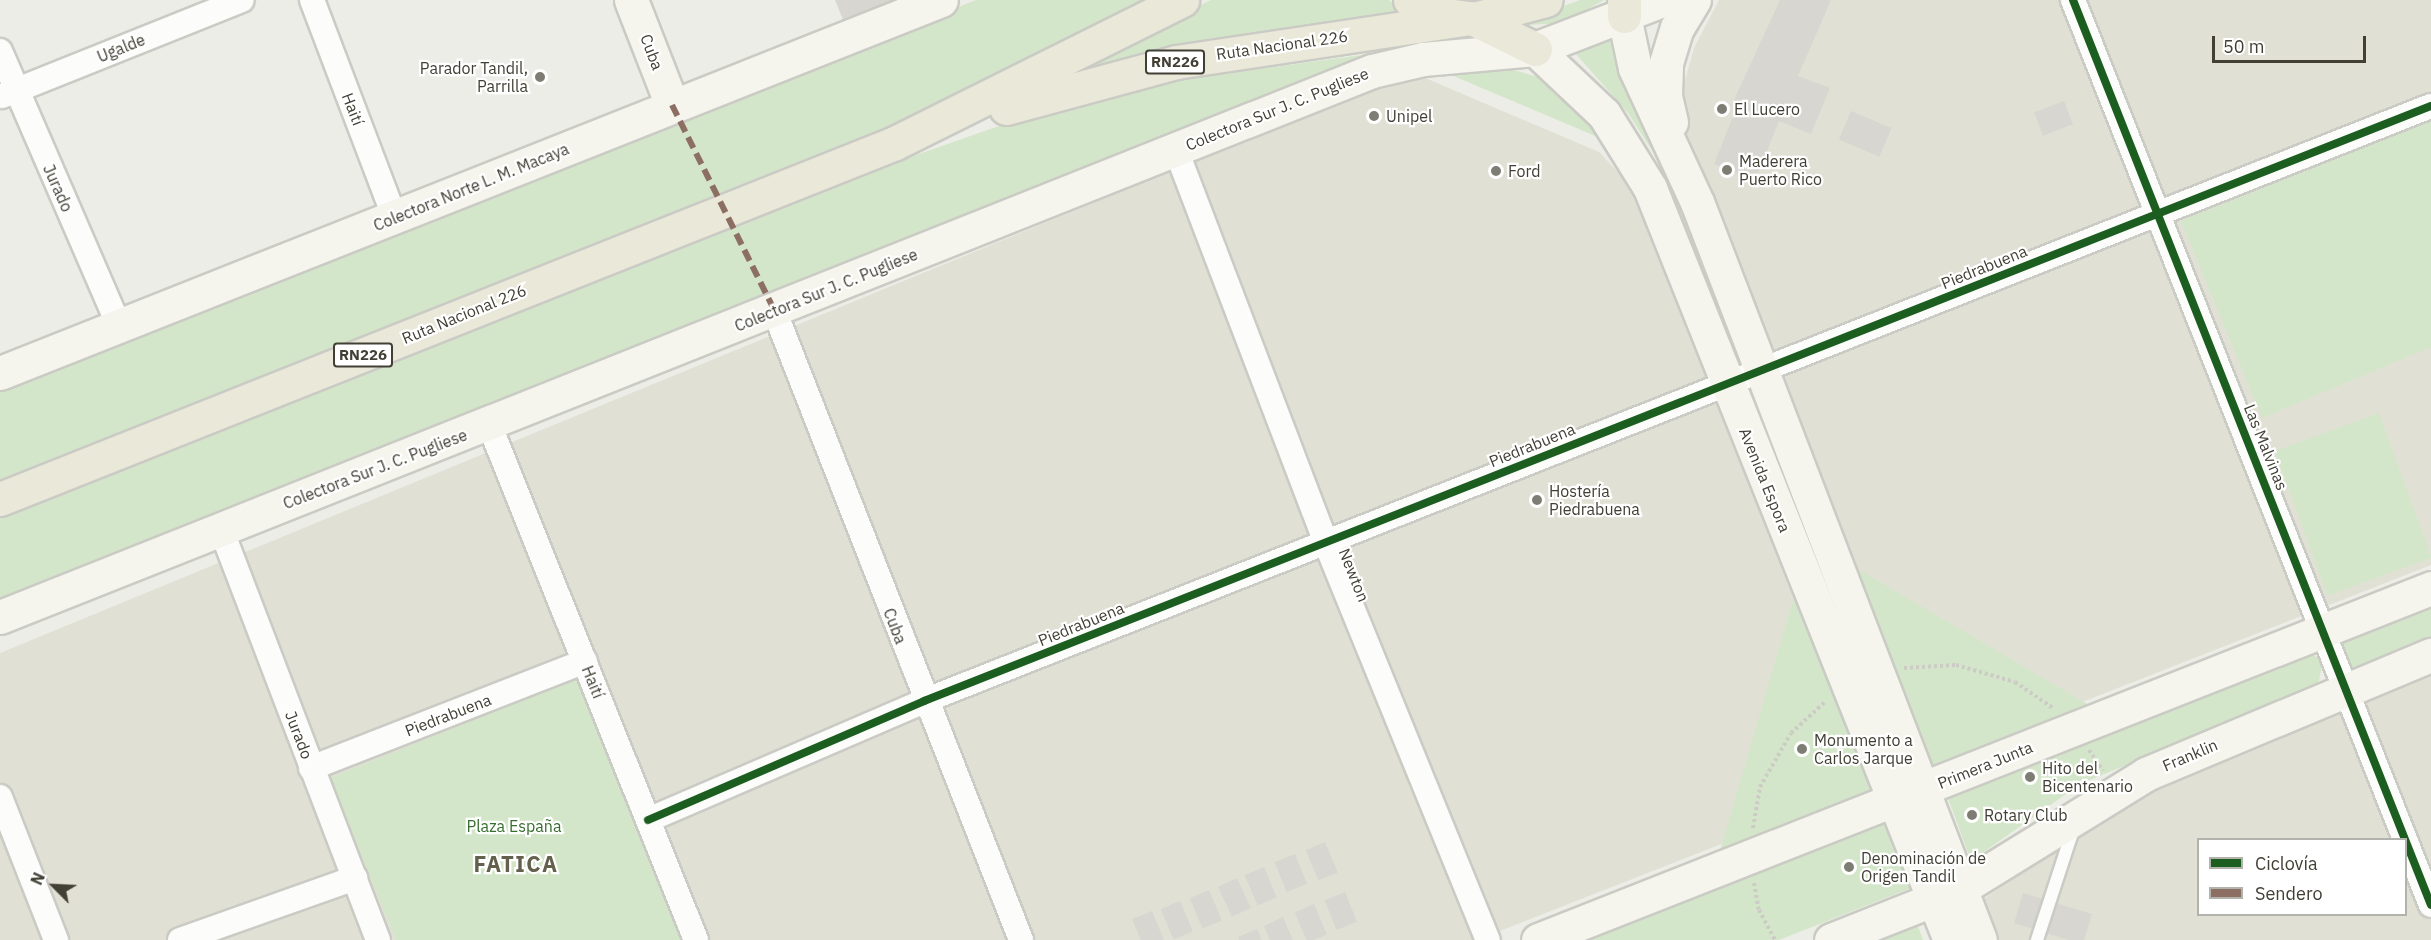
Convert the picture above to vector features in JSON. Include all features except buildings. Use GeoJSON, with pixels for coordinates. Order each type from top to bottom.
{"type":"FeatureCollection","features":[{"type":"Feature","properties":{"kind":"highway","name":"Ruta Nacional 226"},"geometry":{"type":"LineString","coordinates":[[895,143],[1182,0]]}},
{"type":"Feature","properties":{"kind":"highway","name":"Ruta Nacional 226"},"geometry":{"type":"LineString","coordinates":[[1410,0],[1436,14],[1469,19]]}},
{"type":"Feature","properties":{"kind":"highway","name":"Ruta Nacional 226"},"geometry":{"type":"LineString","coordinates":[[0,499],[895,143],[1071,88],[1165,64],[1469,19],[1546,0]]}},
{"type":"Feature","properties":{"kind":"highway"},"geometry":{"type":"LineString","coordinates":[[1469,19],[1534,49]]}},
{"type":"Feature","properties":{"kind":"main road","name":"Cuba"},"geometry":{"type":"LineString","coordinates":[[631,0],[672,105]]}},
{"type":"Feature","properties":{"kind":"main road","name":"Colectora Norte L. M. Macaya"},"geometry":{"type":"LineString","coordinates":[[0,373],[118,324],[395,218],[672,105],[941,0]]}},
{"type":"Feature","properties":{"kind":"main road","name":"Colectora Sur J. C. Pugliese"},"geometry":{"type":"LineString","coordinates":[[0,617],[489,424],[1372,70],[1432,58],[1534,49],[1624,8],[1662,0]]}},
{"type":"Feature","properties":{"kind":"main road"},"geometry":{"type":"LineString","coordinates":[[1683,167],[1668,113],[1665,78],[1677,28],[1694,0]]}},
{"type":"Feature","properties":{"kind":"main road","name":"Avenida Espora"},"geometry":{"type":"LineString","coordinates":[[1624,8],[1635,68],[1683,167],[1763,368],[1910,795],[1947,894],[1980,940]]}},
{"type":"Feature","properties":{"kind":"main road","name":"Avenida Espora"},"geometry":{"type":"LineString","coordinates":[[1534,49],[1604,114],[1636,163],[1725,382],[1910,795]]}},
{"type":"Feature","properties":{"kind":"main road","name":"Primera Junta"},"geometry":{"type":"LineString","coordinates":[[1538,940],[2431,588]]}},
{"type":"Feature","properties":{"kind":"main road","name":"Franklin"},"geometry":{"type":"LineString","coordinates":[[1831,940],[1947,894],[2146,774],[2431,655]]}},
{"type":"Feature","properties":{"kind":"main road","name":"Avenida Espora"},"geometry":{"type":"LineString","coordinates":[[1947,894],[1950,940]]}},
{"type":"Feature","properties":{"kind":"street","name":"Ugalde"},"geometry":{"type":"LineString","coordinates":[[8,94],[242,0]]}},
{"type":"Feature","properties":{"kind":"street","name":"Haití"},"geometry":{"type":"LineString","coordinates":[[312,0],[395,218]]}},
{"type":"Feature","properties":{"kind":"street","name":"Las Malvinas"},"geometry":{"type":"LineString","coordinates":[[2073,0],[2326,630],[2406,838]]}},
{"type":"Feature","properties":{"kind":"street","name":"Jurado"},"geometry":{"type":"LineString","coordinates":[[0,51],[8,94],[118,324]]}},
{"type":"Feature","properties":{"kind":"street","name":"Piedrabuena"},"geometry":{"type":"LineString","coordinates":[[648,820],[924,701],[1725,382],[2431,106]]}},
{"type":"Feature","properties":{"kind":"street","name":"Newton"},"geometry":{"type":"LineString","coordinates":[[1176,150],[1326,541],[1488,940]]}},
{"type":"Feature","properties":{"kind":"street","name":"Cuba"},"geometry":{"type":"LineString","coordinates":[[774,310],[924,701],[1021,940]]}},
{"type":"Feature","properties":{"kind":"street","name":"Haití"},"geometry":{"type":"LineString","coordinates":[[489,424],[696,940]]}},
{"type":"Feature","properties":{"kind":"street","name":"Jurado"},"geometry":{"type":"LineString","coordinates":[[221,529],[378,940]]}},
{"type":"Feature","properties":{"kind":"street","name":"Piedrabuena"},"geometry":{"type":"LineString","coordinates":[[311,768],[585,661]]}},
{"type":"Feature","properties":{"kind":"street"},"geometry":{"type":"LineString","coordinates":[[0,797],[56,940]]}},
{"type":"Feature","properties":{"kind":"street","name":"Las Malvinas"},"geometry":{"type":"LineString","coordinates":[[2407,842],[2431,905]]}},
{"type":"Feature","properties":{"kind":"street"},"geometry":{"type":"LineString","coordinates":[[180,940],[354,878]]}},
{"type":"Feature","properties":{"kind":"lane"},"geometry":{"type":"LineString","coordinates":[[2037,940],[2079,814]]}},
{"type":"Feature","properties":{"kind":"shaded area"},"geometry":{"type":"Polygon","coordinates":[[[1719,0],[2431,0],[2431,565],[1477,940],[0,940],[0,653],[1377,86],[1416,74],[1599,152],[1662,219],[1697,202],[1680,98],[1694,48],[1719,0]]]}},
{"type":"Feature","properties":{"kind":"shaded area"},"geometry":{"type":"Polygon","coordinates":[[[2431,675],[2431,940],[1992,940],[1979,902],[2148,788],[2431,675]]]}},
{"type":"Feature","properties":{"kind":"green space"},"geometry":{"type":"Polygon","coordinates":[[[976,0],[1149,0],[893,127],[0,481],[0,388],[976,0]]]}},
{"type":"Feature","properties":{"kind":"green space"},"geometry":{"type":"Polygon","coordinates":[[[1211,0],[1389,0],[1413,19],[1044,82],[1211,0]]]}},
{"type":"Feature","properties":{"kind":"green space"},"geometry":{"type":"Polygon","coordinates":[[[1580,0],[1604,0],[1563,23],[1510,26],[1580,0]]]}},
{"type":"Feature","properties":{"kind":"green space"},"geometry":{"type":"Polygon","coordinates":[[[1620,35],[1741,351],[1734,353],[1653,152],[1628,113],[1576,54],[1620,35]]]}},
{"type":"Feature","properties":{"kind":"green space"},"geometry":{"type":"Polygon","coordinates":[[[1413,48],[0,608],[0,513],[882,167],[1030,115],[1155,83],[1413,48]]]}},
{"type":"Feature","properties":{"kind":"green space"},"geometry":{"type":"Polygon","coordinates":[[[1503,67],[1545,79],[1602,135],[1600,138],[1444,72],[1503,67]]]}},
{"type":"Feature","properties":{"kind":"green space"},"geometry":{"type":"Polygon","coordinates":[[[2431,121],[2431,347],[2262,418],[2181,221],[2431,121]]]}},
{"type":"Feature","properties":{"kind":"green space"},"geometry":{"type":"Polygon","coordinates":[[[2379,413],[2431,558],[2327,596],[2275,451],[2379,413]]]}},
{"type":"Feature","properties":{"kind":"green space"},"geometry":{"type":"Polygon","coordinates":[[[1858,569],[2089,705],[1933,765],[1858,569]]]}},
{"type":"Feature","properties":{"kind":"green space"},"geometry":{"type":"Polygon","coordinates":[[[1795,593],[1874,788],[1720,851],[1795,593]]]}},
{"type":"Feature","properties":{"kind":"green space"},"geometry":{"type":"Polygon","coordinates":[[[2431,598],[2431,638],[2350,671],[2336,636],[2431,598]]]}},
{"type":"Feature","properties":{"kind":"green space"},"geometry":{"type":"Polygon","coordinates":[[[2302,650],[2323,660],[2318,686],[2080,784],[1971,861],[1945,790],[2302,650]]]}},
{"type":"Feature","properties":{"kind":"green space","name":"Plaza España"},"geometry":{"type":"Polygon","coordinates":[[[577,678],[682,940],[396,940],[330,778],[577,678]]]}},
{"type":"Feature","properties":{"kind":"green space"},"geometry":{"type":"Polygon","coordinates":[[[1883,816],[1911,888],[1779,940],[1567,940],[1883,816]]]}},
{"type":"Feature","properties":{"kind":"green space"},"geometry":{"type":"Polygon","coordinates":[[[1915,918],[1923,940],[1858,940],[1915,918]]]}},
{"type":"Feature","properties":{"kind":"marked path"},"geometry":{"type":"LineString","coordinates":[[672,105],[774,310]]}},
{"type":"Feature","properties":{"kind":"cycle path"},"geometry":{"type":"LineString","coordinates":[[2073,0],[2404,838]]}},
{"type":"Feature","properties":{"kind":"cycle path"},"geometry":{"type":"LineString","coordinates":[[648,820],[924,701],[2431,106]]}},
{"type":"Feature","properties":{"kind":"cycle path"},"geometry":{"type":"LineString","coordinates":[[2407,844],[2431,905]]}},
{"type":"Feature","properties":{"kind":"place","name":"Parador Tandil, Parrilla"},"geometry":{"type":"Point","coordinates":[540,77]}},
{"type":"Feature","properties":{"kind":"place","name":"El Lucero"},"geometry":{"type":"Point","coordinates":[1722,109]}},
{"type":"Feature","properties":{"kind":"place","name":"Unipel"},"geometry":{"type":"Point","coordinates":[1374,116]}},
{"type":"Feature","properties":{"kind":"place","name":"Maderera Puerto Rico"},"geometry":{"type":"Point","coordinates":[1727,170]}},
{"type":"Feature","properties":{"kind":"place","name":"Ford"},"geometry":{"type":"Point","coordinates":[1496,171]}},
{"type":"Feature","properties":{"kind":"place","name":"Hostería Piedrabuena"},"geometry":{"type":"Point","coordinates":[1537,500]}},
{"type":"Feature","properties":{"kind":"place","name":"Monumento a Carlos Jarque"},"geometry":{"type":"Point","coordinates":[1802,749]}},
{"type":"Feature","properties":{"kind":"place","name":"Hito del Bicentenario"},"geometry":{"type":"Point","coordinates":[2030,777]}},
{"type":"Feature","properties":{"kind":"place","name":"Rotary Club"},"geometry":{"type":"Point","coordinates":[1972,815]}},
{"type":"Feature","properties":{"kind":"place","name":"Denominación de Origen Tandil"},"geometry":{"type":"Point","coordinates":[1849,867]}},
{"type":"Feature","properties":{"kind":"district","name":"FATICA"},"geometry":{"type":"Point","coordinates":[516,864]}}]}
